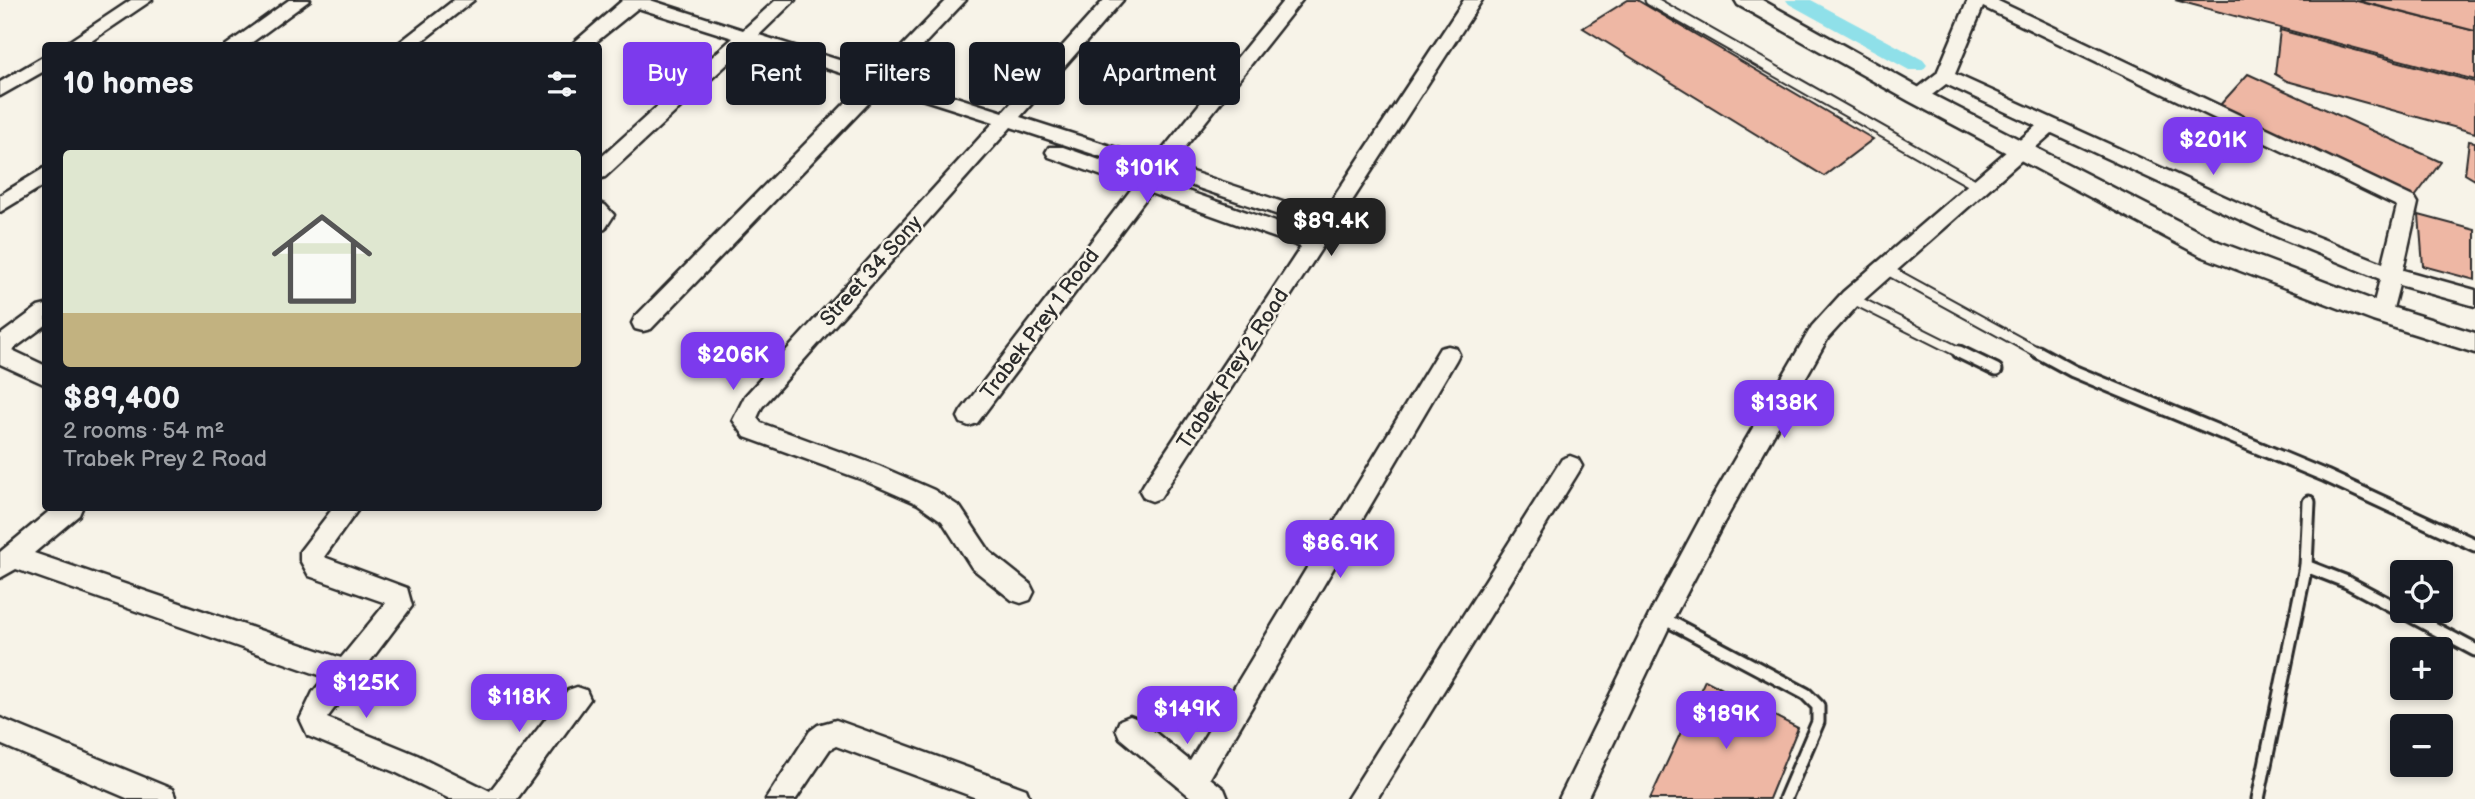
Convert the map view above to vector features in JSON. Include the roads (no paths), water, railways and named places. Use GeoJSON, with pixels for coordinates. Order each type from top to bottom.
{"type":"FeatureCollection","features":[{"type":"Feature","properties":{"kind":"street"},"geometry":{"type":"LineString","coordinates":[[77,42],[143,0]]}},
{"type":"Feature","properties":{"kind":"street"},"geometry":{"type":"LineString","coordinates":[[240,42],[301,0]]}},
{"type":"Feature","properties":{"kind":"street"},"geometry":{"type":"LineString","coordinates":[[409,42],[465,0]]}},
{"type":"Feature","properties":{"kind":"street"},"geometry":{"type":"LineString","coordinates":[[584,42],[634,0],[840,68]]}},
{"type":"Feature","properties":{"kind":"street"},"geometry":{"type":"LineString","coordinates":[[602,168],[786,0]]}},
{"type":"Feature","properties":{"kind":"street"},"geometry":{"type":"LineString","coordinates":[[917,42],[957,0]]}},
{"type":"Feature","properties":{"kind":"street","name":"Street 34 Sony"},"geometry":{"type":"LineString","coordinates":[[1021,592],[981,560],[951,514],[926,496],[753,430],[745,420],[753,401],[1114,0]]}},
{"type":"Feature","properties":{"kind":"street","name":"Trabek Prey 1 Road"},"geometry":{"type":"LineString","coordinates":[[969,417],[1153,176],[1293,0]]}},
{"type":"Feature","properties":{"kind":"street","name":"Trabek Prey 2 Road"},"geometry":{"type":"LineString","coordinates":[[1152,491],[1473,0]]}},
{"type":"Feature","properties":{"kind":"street"},"geometry":{"type":"LineString","coordinates":[[1746,0],[1916,96],[2210,249],[2382,314],[2475,342]]}},
{"type":"Feature","properties":{"kind":"street"},"geometry":{"type":"LineString","coordinates":[[1916,96],[1945,76],[1980,0],[2409,204],[2382,314]]}},
{"type":"Feature","properties":{"kind":"street"},"geometry":{"type":"LineString","coordinates":[[0,90],[42,64]]}},
{"type":"Feature","properties":{"kind":"street"},"geometry":{"type":"LineString","coordinates":[[1945,76],[2280,230],[2392,275],[2475,298]]}},
{"type":"Feature","properties":{"kind":"street"},"geometry":{"type":"LineString","coordinates":[[643,323],[856,105]]}},
{"type":"Feature","properties":{"kind":"street"},"geometry":{"type":"LineString","coordinates":[[955,105],[1006,121],[1033,144],[1328,224]]}},
{"type":"Feature","properties":{"kind":"street"},"geometry":{"type":"LineString","coordinates":[[1573,799],[1661,617],[1820,331],[1884,268],[2050,124]]}},
{"type":"Feature","properties":{"kind":"street"},"geometry":{"type":"LineString","coordinates":[[1153,176],[1315,244]]}},
{"type":"Feature","properties":{"kind":"street"},"geometry":{"type":"LineString","coordinates":[[0,205],[42,177]]}},
{"type":"Feature","properties":{"kind":"street"},"geometry":{"type":"LineString","coordinates":[[0,347],[42,316]]}},
{"type":"Feature","properties":{"kind":"street"},"geometry":{"type":"LineString","coordinates":[[0,354],[42,374]]}},
{"type":"Feature","properties":{"kind":"street"},"geometry":{"type":"LineString","coordinates":[[1192,783],[1448,354]]}},
{"type":"Feature","properties":{"kind":"street"},"geometry":{"type":"LineString","coordinates":[[1361,799],[1570,466]]}},
{"type":"Feature","properties":{"kind":"street"},"geometry":{"type":"LineString","coordinates":[[7,562],[66,511]]}},
{"type":"Feature","properties":{"kind":"street"},"geometry":{"type":"LineString","coordinates":[[345,511],[312,551],[312,560],[318,568],[398,596],[399,606],[322,701],[313,719],[318,727],[407,764],[479,799]]}},
{"type":"Feature","properties":{"kind":"street"},"geometry":{"type":"LineString","coordinates":[[7,562],[346,672]]}},
{"type":"Feature","properties":{"kind":"street"},"geometry":{"type":"LineString","coordinates":[[500,799],[577,699]]}},
{"type":"Feature","properties":{"kind":"street"},"geometry":{"type":"LineString","coordinates":[[1130,729],[1214,799]]}},
{"type":"Feature","properties":{"kind":"street"},"geometry":{"type":"LineString","coordinates":[[0,732],[162,799]]}},
{"type":"Feature","properties":{"kind":"street"},"geometry":{"type":"LineString","coordinates":[[780,799],[820,740],[828,734],[836,733],[975,792],[1016,799]]}},
{"type":"Feature","properties":{"kind":"lane"},"geometry":{"type":"LineString","coordinates":[[1650,0],[1978,186]]}},
{"type":"Feature","properties":{"kind":"lane"},"geometry":{"type":"LineString","coordinates":[[1884,268],[2073,371],[2326,476],[2475,545]]}},
{"type":"Feature","properties":{"kind":"lane"},"geometry":{"type":"LineString","coordinates":[[1851,298],[1996,370]]}},
{"type":"Feature","properties":{"kind":"lane"},"geometry":{"type":"LineString","coordinates":[[2258,799],[2306,566],[2309,502]]}},
{"type":"Feature","properties":{"kind":"lane"},"geometry":{"type":"LineString","coordinates":[[2306,566],[2347,582],[2475,650]]}},
{"type":"Feature","properties":{"kind":"lane"},"geometry":{"type":"LineString","coordinates":[[1661,617],[1806,694],[1818,706],[1818,722],[1785,799]]}},
{"type":"Feature","properties":{"kind":"waterway"},"geometry":{"type":"LineString","coordinates":[[1796,0],[1916,65]]}}]}
